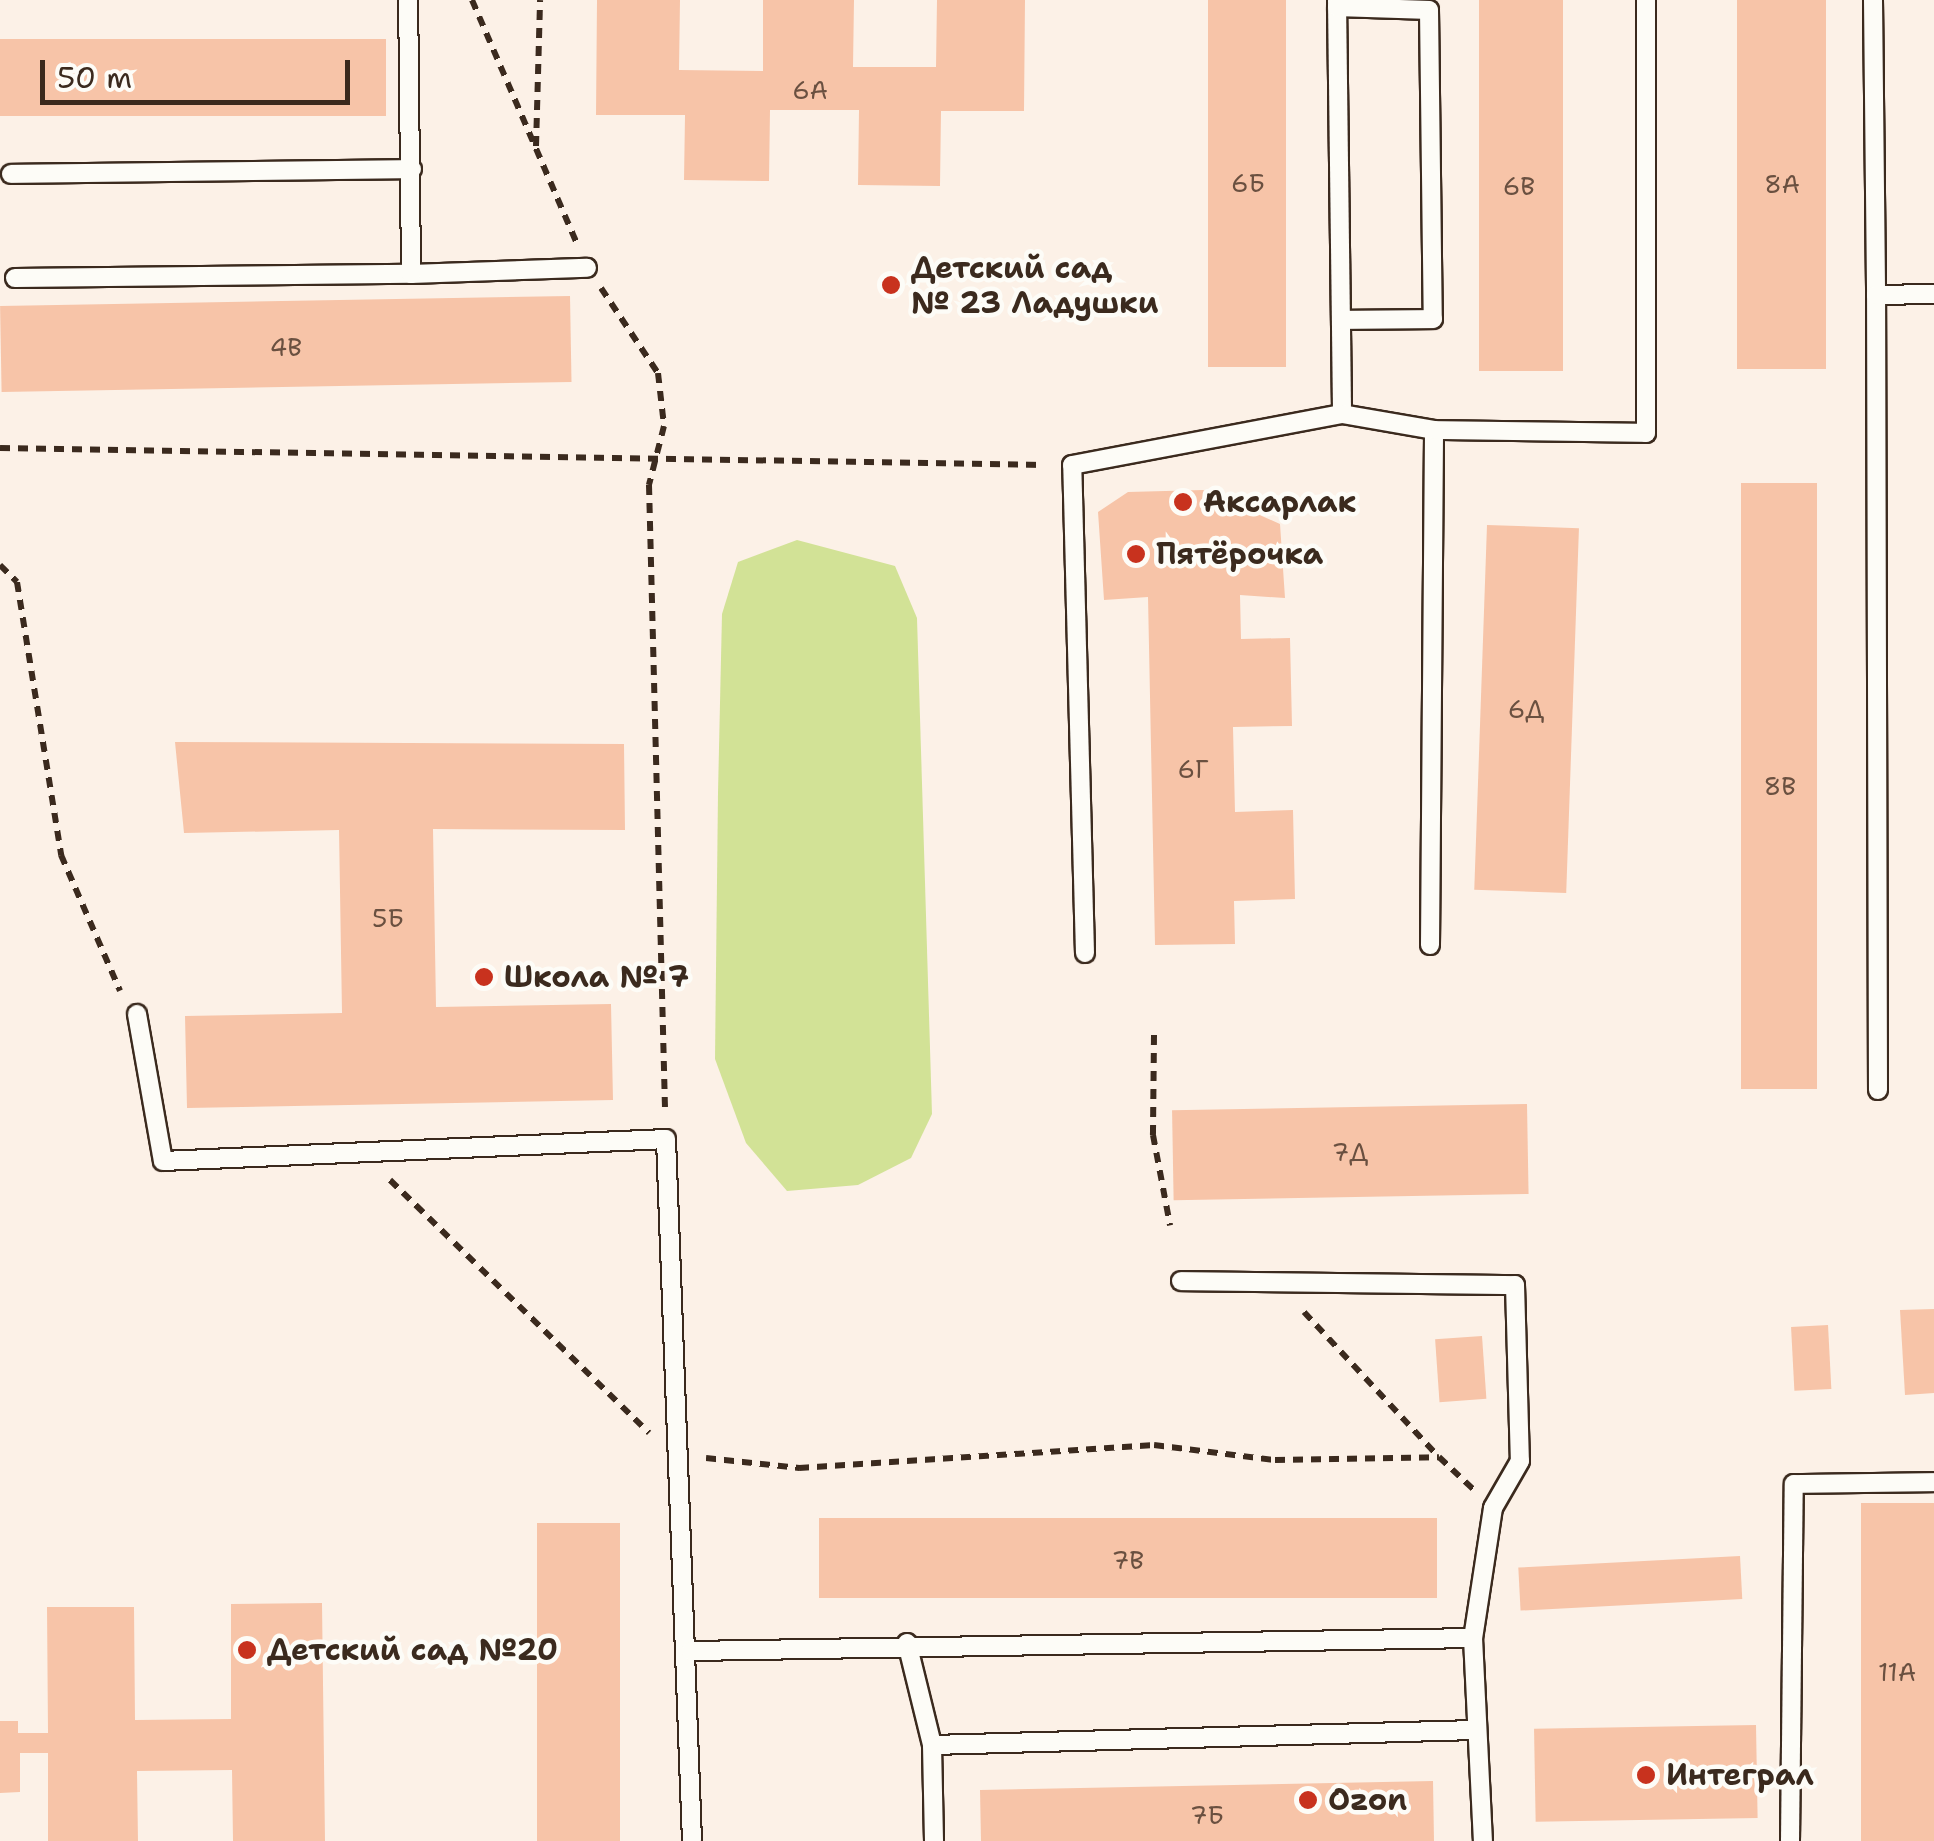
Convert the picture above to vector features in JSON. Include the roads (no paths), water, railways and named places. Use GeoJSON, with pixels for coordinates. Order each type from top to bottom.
{"type":"FeatureCollection","features":[{"type":"Feature","properties":{"kind":"lane"},"geometry":{"type":"LineString","coordinates":[[408,0],[411,274]]}},
{"type":"Feature","properties":{"kind":"lane"},"geometry":{"type":"LineString","coordinates":[[1084,953],[1072,466],[1342,414],[1434,430],[1646,433],[1646,0]]}},
{"type":"Feature","properties":{"kind":"lane"},"geometry":{"type":"LineString","coordinates":[[1873,0],[1878,1090]]}},
{"type":"Feature","properties":{"kind":"lane"},"geometry":{"type":"LineString","coordinates":[[1342,320],[1433,320],[1429,10],[1337,4],[1342,414]]}},
{"type":"Feature","properties":{"kind":"lane"},"geometry":{"type":"LineString","coordinates":[[11,174],[412,169]]}},
{"type":"Feature","properties":{"kind":"lane"},"geometry":{"type":"LineString","coordinates":[[15,278],[587,268]]}},
{"type":"Feature","properties":{"kind":"lane"},"geometry":{"type":"LineString","coordinates":[[1876,295],[1934,294]]}},
{"type":"Feature","properties":{"kind":"lane"},"geometry":{"type":"LineString","coordinates":[[1430,945],[1434,430]]}},
{"type":"Feature","properties":{"kind":"lane"},"geometry":{"type":"LineString","coordinates":[[137,1014],[163,1161],[666,1139],[675,1458],[691,1652],[692,1841]]}},
{"type":"Feature","properties":{"kind":"lane"},"geometry":{"type":"LineString","coordinates":[[1181,1280],[1515,1285],[1520,1460],[1493,1508],[1473,1638],[1483,1841]]}},
{"type":"Feature","properties":{"kind":"lane"},"geometry":{"type":"LineString","coordinates":[[1790,1841],[1794,1484],[1934,1482]]}},
{"type":"Feature","properties":{"kind":"lane"},"geometry":{"type":"LineString","coordinates":[[691,1652],[907,1643],[1473,1638]]}},
{"type":"Feature","properties":{"kind":"lane"},"geometry":{"type":"LineString","coordinates":[[907,1643],[932,1745],[934,1841]]}},
{"type":"Feature","properties":{"kind":"lane"},"geometry":{"type":"LineString","coordinates":[[932,1745],[1477,1730]]}},
{"type":"Feature","properties":{"kind":"place","name":"Детский сад № 23 Ладушки"},"geometry":{"type":"Point","coordinates":[891,285]}},
{"type":"Feature","properties":{"kind":"place","name":"Аксарлак"},"geometry":{"type":"Point","coordinates":[1183,502]}},
{"type":"Feature","properties":{"kind":"place","name":"Пятёрочка"},"geometry":{"type":"Point","coordinates":[1136,554]}},
{"type":"Feature","properties":{"kind":"place","name":"Школа № 7"},"geometry":{"type":"Point","coordinates":[484,977]}},
{"type":"Feature","properties":{"kind":"place","name":"Детский сад №20"},"geometry":{"type":"Point","coordinates":[247,1650]}},
{"type":"Feature","properties":{"kind":"place","name":"Интеграл"},"geometry":{"type":"Point","coordinates":[1646,1775]}},
{"type":"Feature","properties":{"kind":"place","name":"Ozon"},"geometry":{"type":"Point","coordinates":[1308,1800]}}]}
